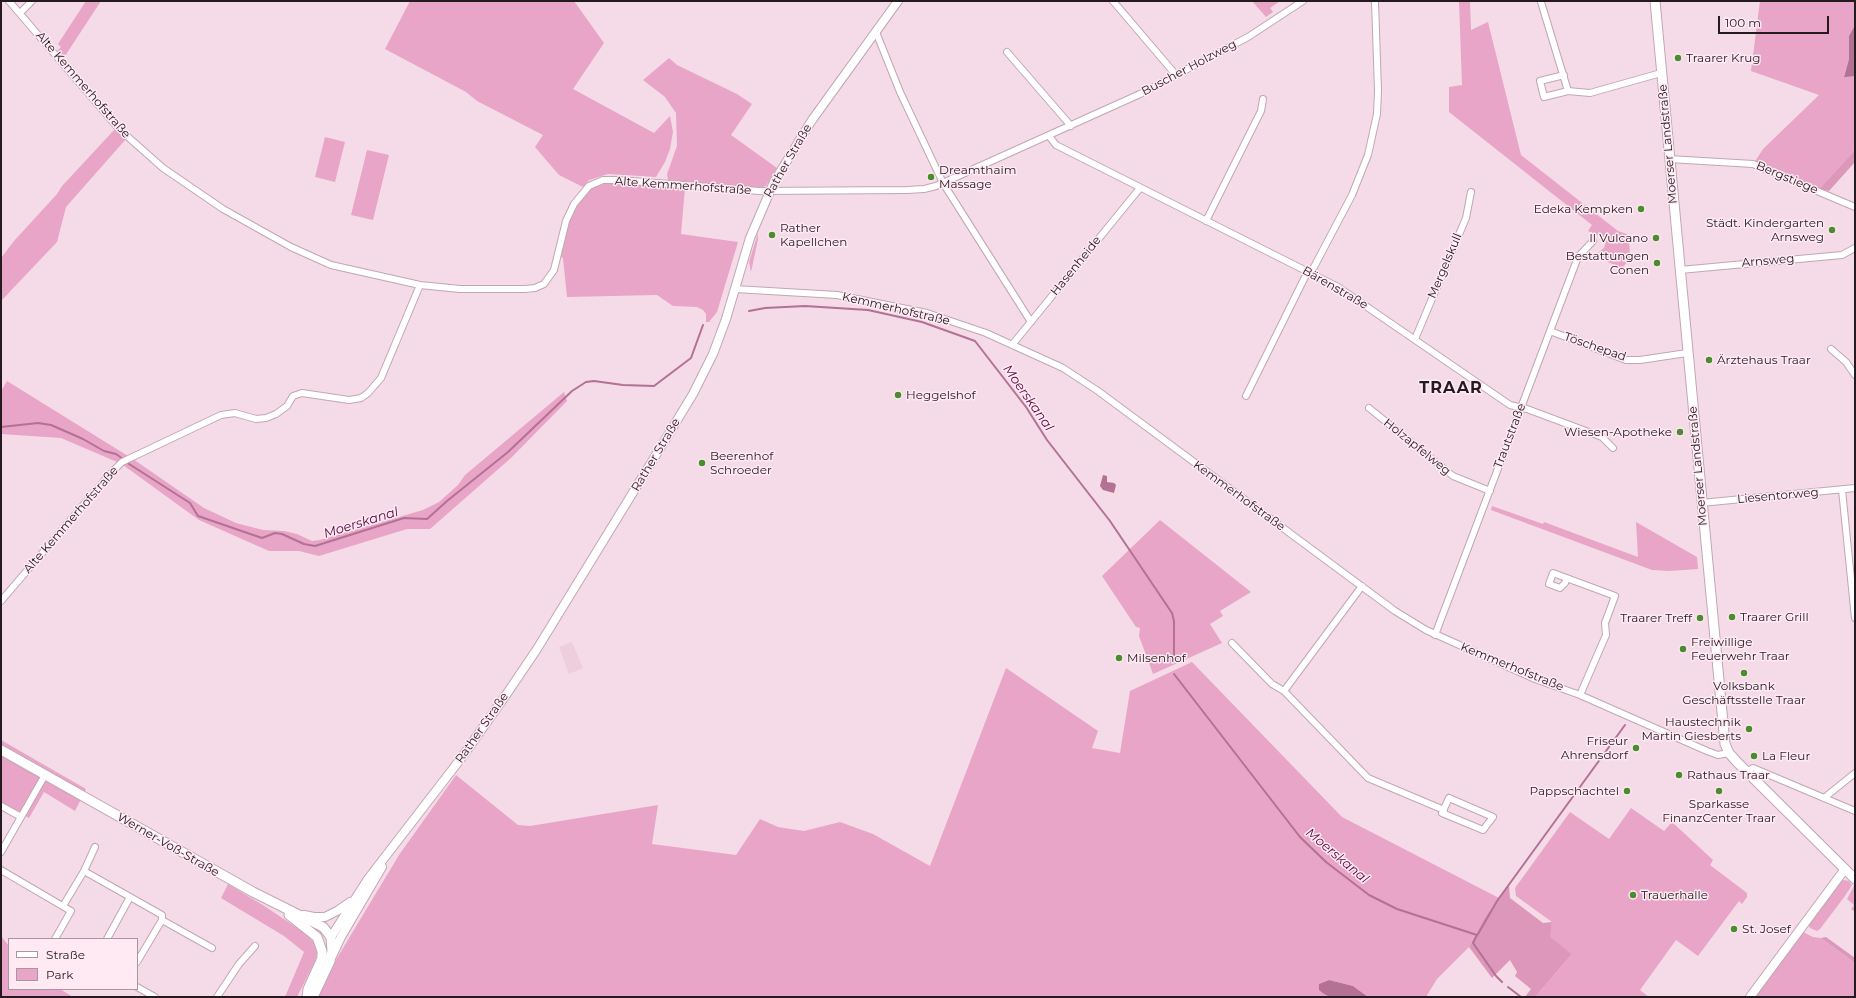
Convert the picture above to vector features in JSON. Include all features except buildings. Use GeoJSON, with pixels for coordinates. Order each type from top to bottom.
{"type":"FeatureCollection","features":[{"type":"Feature","properties":{"kind":"main road","name":"Moerser Landstraße"},"geometry":{"type":"LineString","coordinates":[[1655,1],[1724,736],[1729,753],[1855,879]]}},
{"type":"Feature","properties":{"kind":"main road","name":"Werner-Voß-Straße"},"geometry":{"type":"LineString","coordinates":[[1,750],[281,908],[323,927],[331,940]]}},
{"type":"Feature","properties":{"kind":"main road"},"geometry":{"type":"LineString","coordinates":[[281,908],[324,941],[331,940]]}},
{"type":"Feature","properties":{"kind":"main road"},"geometry":{"type":"LineString","coordinates":[[317,936],[326,960]]}},
{"type":"Feature","properties":{"kind":"main road","name":"Rather Straße"},"geometry":{"type":"LineString","coordinates":[[313,997],[326,960],[331,940]]}},
{"type":"Feature","properties":{"kind":"main road","name":"Rather Straße"},"geometry":{"type":"LineString","coordinates":[[307,997],[308,989],[326,960]]}},
{"type":"Feature","properties":{"kind":"street","name":"Alte Kemmerhofstraße"},"geometry":{"type":"LineString","coordinates":[[9,1],[119,129],[163,168],[204,198],[264,233],[323,262],[353,271],[420,285],[451,289],[525,289],[540,286],[548,280],[554,270],[566,221],[574,204],[589,186],[603,180],[769,191],[918,190],[930,188],[943,183]]}},
{"type":"Feature","properties":{"kind":"street"},"geometry":{"type":"LineString","coordinates":[[20,12],[32,1]]}},
{"type":"Feature","properties":{"kind":"street","name":"Rather Straße"},"geometry":{"type":"LineString","coordinates":[[331,940],[356,896],[462,757],[512,686],[636,489],[705,371],[719,339],[750,238],[769,191],[802,134],[898,1]]}},
{"type":"Feature","properties":{"kind":"street"},"geometry":{"type":"LineString","coordinates":[[1113,1],[1176,75]]}},
{"type":"Feature","properties":{"kind":"street","name":"Buscher Holzweg"},"geometry":{"type":"LineString","coordinates":[[943,183],[1120,104],[1248,37],[1303,1]]}},
{"type":"Feature","properties":{"kind":"street"},"geometry":{"type":"LineString","coordinates":[[1246,396],[1309,272],[1314,267],[1352,195],[1368,155],[1374,134],[1378,91],[1375,1]]}},
{"type":"Feature","properties":{"kind":"street"},"geometry":{"type":"LineString","coordinates":[[1541,2],[1568,91]]}},
{"type":"Feature","properties":{"kind":"street"},"geometry":{"type":"LineString","coordinates":[[876,32],[900,92],[943,183],[1031,322]]}},
{"type":"Feature","properties":{"kind":"street"},"geometry":{"type":"LineString","coordinates":[[1007,52],[1071,126]]}},
{"type":"Feature","properties":{"kind":"street"},"geometry":{"type":"LineString","coordinates":[[1564,75],[1540,81],[1544,97],[1568,91],[1590,93],[1662,73]]}},
{"type":"Feature","properties":{"kind":"street"},"geometry":{"type":"LineString","coordinates":[[1206,221],[1261,111],[1263,98]]}},
{"type":"Feature","properties":{"kind":"street","name":"Bärenstraße"},"geometry":{"type":"LineString","coordinates":[[1050,136],[1056,145],[1309,272],[1355,297],[1510,405],[1602,437],[1614,448]]}},
{"type":"Feature","properties":{"kind":"street","name":"Bergstiege"},"geometry":{"type":"LineString","coordinates":[[1669,159],[1753,164],[1855,207]]}},
{"type":"Feature","properties":{"kind":"street","name":"Hasenheide"},"geometry":{"type":"LineString","coordinates":[[1012,345],[1140,188]]}},
{"type":"Feature","properties":{"kind":"street","name":"Mergelskull"},"geometry":{"type":"LineString","coordinates":[[1415,339],[1466,218],[1471,192]]}},
{"type":"Feature","properties":{"kind":"street","name":"Trautstraße"},"geometry":{"type":"LineString","coordinates":[[1435,635],[1578,257],[1592,241]]}},
{"type":"Feature","properties":{"kind":"street","name":"Arnsweg"},"geometry":{"type":"LineString","coordinates":[[1680,270],[1842,255],[1855,248]]}},
{"type":"Feature","properties":{"kind":"street","name":"Alte Kemmerhofstraße"},"geometry":{"type":"LineString","coordinates":[[1,601],[122,462],[221,414],[235,413],[256,419],[266,418],[276,414],[287,406],[293,396],[302,393],[340,400],[361,398],[373,389],[381,378],[420,285]]}},
{"type":"Feature","properties":{"kind":"street","name":"Kemmerhofstraße"},"geometry":{"type":"LineString","coordinates":[[735,289],[837,295],[927,313],[986,333],[1063,368],[1083,380],[1395,611],[1435,635],[1536,679],[1580,695],[1707,751],[1718,755],[1729,753]]}},
{"type":"Feature","properties":{"kind":"street","name":"Töschepad"},"geometry":{"type":"LineString","coordinates":[[1550,331],[1626,360],[1640,360],[1687,353]]}},
{"type":"Feature","properties":{"kind":"street"},"geometry":{"type":"LineString","coordinates":[[1832,349],[1846,362],[1855,375]]}},
{"type":"Feature","properties":{"kind":"street","name":"Holzapfelweg"},"geometry":{"type":"LineString","coordinates":[[1369,408],[1453,476],[1490,490]]}},
{"type":"Feature","properties":{"kind":"street","name":"Liesentorweg"},"geometry":{"type":"LineString","coordinates":[[1701,503],[1855,488]]}},
{"type":"Feature","properties":{"kind":"street"},"geometry":{"type":"LineString","coordinates":[[1842,490],[1855,618]]}},
{"type":"Feature","properties":{"kind":"street"},"geometry":{"type":"LineString","coordinates":[[1567,578],[1616,596],[1605,623],[1606,635],[1580,695]]}},
{"type":"Feature","properties":{"kind":"street"},"geometry":{"type":"LineString","coordinates":[[1284,691],[1362,586]]}},
{"type":"Feature","properties":{"kind":"street"},"geometry":{"type":"LineString","coordinates":[[1232,643],[1272,684],[1284,691],[1368,778],[1444,810]]}},
{"type":"Feature","properties":{"kind":"street"},"geometry":{"type":"LineString","coordinates":[[1747,772],[1754,768],[1855,811]]}},
{"type":"Feature","properties":{"kind":"street"},"geometry":{"type":"LineString","coordinates":[[1824,798],[1855,773]]}},
{"type":"Feature","properties":{"kind":"street"},"geometry":{"type":"LineString","coordinates":[[1,852],[45,775]]}},
{"type":"Feature","properties":{"kind":"street"},"geometry":{"type":"LineString","coordinates":[[1450,798],[1493,817],[1483,830],[1442,813],[1444,810],[1450,798]]}},
{"type":"Feature","properties":{"kind":"street"},"geometry":{"type":"LineString","coordinates":[[1,806],[21,817]]}},
{"type":"Feature","properties":{"kind":"street"},"geometry":{"type":"LineString","coordinates":[[63,906],[84,871],[95,847]]}},
{"type":"Feature","properties":{"kind":"street","name":"Rather Straße"},"geometry":{"type":"LineString","coordinates":[[326,960],[372,886],[390,853]]}},
{"type":"Feature","properties":{"kind":"street"},"geometry":{"type":"LineString","coordinates":[[1750,997],[1845,869]]}},
{"type":"Feature","properties":{"kind":"street"},"geometry":{"type":"LineString","coordinates":[[1,870],[71,911],[56,938]]}},
{"type":"Feature","properties":{"kind":"street"},"geometry":{"type":"LineString","coordinates":[[84,871],[162,915],[162,920],[138,960]]}},
{"type":"Feature","properties":{"kind":"street","name":"Rather Straße"},"geometry":{"type":"LineString","coordinates":[[281,908],[307,916],[320,918],[337,911],[356,896]]}},
{"type":"Feature","properties":{"kind":"street"},"geometry":{"type":"LineString","coordinates":[[108,938],[130,897]]}},
{"type":"Feature","properties":{"kind":"street"},"geometry":{"type":"LineString","coordinates":[[162,920],[212,948]]}},
{"type":"Feature","properties":{"kind":"street"},"geometry":{"type":"LineString","coordinates":[[331,940],[341,937]]}},
{"type":"Feature","properties":{"kind":"street"},"geometry":{"type":"LineString","coordinates":[[217,997],[239,964],[255,946]]}},
{"type":"Feature","properties":{"kind":"street"},"geometry":{"type":"LineString","coordinates":[[138,988],[155,997]]}},
{"type":"Feature","properties":{"kind":"shaded area"},"geometry":{"type":"Polygon","coordinates":[[[1855,25],[1855,76],[1844,77],[1849,59],[1849,36],[1855,25]]]}},
{"type":"Feature","properties":{"kind":"shaded area"},"geometry":{"type":"Polygon","coordinates":[[[1855,150],[1855,162],[1829,191],[1819,189],[1855,150]]]}},
{"type":"Feature","properties":{"kind":"shaded area"},"geometry":{"type":"Polygon","coordinates":[[[1103,475],[1107,476],[1107,482],[1114,483],[1116,485],[1114,493],[1103,490],[1100,486],[1103,475]]]}},
{"type":"Feature","properties":{"kind":"shaded area"},"geometry":{"type":"Polygon","coordinates":[[[572,642],[583,668],[569,674],[559,647],[572,642]]]}},
{"type":"Feature","properties":{"kind":"shaded area"},"geometry":{"type":"Polygon","coordinates":[[[1509,885],[1510,898],[1543,923],[1552,922],[1550,937],[1572,954],[1535,997],[1525,997],[1531,989],[1515,976],[1517,972],[1510,960],[1492,978],[1469,947],[1484,918],[1509,885]]]}},
{"type":"Feature","properties":{"kind":"shaded area"},"geometry":{"type":"Polygon","coordinates":[[[1826,937],[1855,958],[1855,963],[1821,938],[1826,937]]]}},
{"type":"Feature","properties":{"kind":"shaded area"},"geometry":{"type":"Polygon","coordinates":[[[1329,980],[1353,986],[1368,997],[1330,997],[1319,990],[1319,984],[1329,980]]]}},
{"type":"Feature","properties":{"kind":"green space"},"geometry":{"type":"Polygon","coordinates":[[[86,1],[101,1],[63,59],[57,51],[61,47],[58,44],[86,1]]]}},
{"type":"Feature","properties":{"kind":"green space"},"geometry":{"type":"Polygon","coordinates":[[[410,1],[574,1],[604,43],[573,89],[654,133],[670,116],[673,132],[670,149],[665,162],[656,177],[608,174],[589,180],[583,187],[559,175],[535,147],[543,135],[477,101],[466,92],[385,49],[410,1]]]}},
{"type":"Feature","properties":{"kind":"green space"},"geometry":{"type":"Polygon","coordinates":[[[1252,1],[1280,1],[1270,8],[1273,12],[1266,17],[1252,1]]]}},
{"type":"Feature","properties":{"kind":"green space"},"geometry":{"type":"Polygon","coordinates":[[[1459,1],[1470,1],[1471,30],[1488,22],[1521,155],[1618,231],[1629,235],[1630,259],[1622,268],[1594,256],[1604,248],[1607,239],[1588,231],[1592,225],[1449,112],[1449,87],[1462,85],[1459,1]]]}},
{"type":"Feature","properties":{"kind":"green space"},"geometry":{"type":"Polygon","coordinates":[[[1760,1],[1855,1],[1855,25],[1849,36],[1849,59],[1844,76],[1855,76],[1855,150],[1819,189],[1754,163],[1763,149],[1819,95],[1751,71],[1760,1]]]}},
{"type":"Feature","properties":{"kind":"green space"},"geometry":{"type":"Polygon","coordinates":[[[669,58],[677,65],[737,94],[752,104],[731,135],[777,168],[766,186],[758,188],[668,180],[667,174],[677,146],[676,113],[665,97],[643,80],[669,58]]]}},
{"type":"Feature","properties":{"kind":"green space"},"geometry":{"type":"Polygon","coordinates":[[[115,129],[126,139],[66,207],[57,242],[1,301],[1,258],[14,241],[57,194],[62,186],[115,129]]]}},
{"type":"Feature","properties":{"kind":"green space"},"geometry":{"type":"Polygon","coordinates":[[[325,137],[345,142],[335,182],[315,177],[325,137]]]}},
{"type":"Feature","properties":{"kind":"green space"},"geometry":{"type":"Polygon","coordinates":[[[367,150],[389,155],[373,220],[351,215],[367,150]]]}},
{"type":"Feature","properties":{"kind":"green space"},"geometry":{"type":"Polygon","coordinates":[[[610,182],[685,188],[681,234],[738,242],[717,312],[709,322],[706,322],[706,314],[703,310],[697,307],[673,306],[657,295],[567,297],[563,258],[561,257],[568,222],[576,205],[590,189],[610,182]]]}},
{"type":"Feature","properties":{"kind":"green space"},"geometry":{"type":"Polygon","coordinates":[[[758,233],[758,239],[751,272],[749,262],[758,233]]]}},
{"type":"Feature","properties":{"kind":"green space"},"geometry":{"type":"Polygon","coordinates":[[[7,381],[128,456],[117,462],[61,438],[1,434],[1,391],[7,381]]]}},
{"type":"Feature","properties":{"kind":"green space"},"geometry":{"type":"Polygon","coordinates":[[[564,392],[567,401],[511,458],[430,529],[407,529],[319,556],[299,551],[269,551],[199,520],[123,465],[133,459],[204,508],[236,523],[263,530],[284,531],[297,534],[312,541],[320,540],[423,510],[439,502],[458,485],[465,475],[564,392]]]}},
{"type":"Feature","properties":{"kind":"green space"},"geometry":{"type":"Polygon","coordinates":[[[1492,506],[1543,524],[1544,522],[1638,557],[1636,522],[1697,557],[1698,569],[1669,571],[1652,570],[1491,510],[1492,506]]]}},
{"type":"Feature","properties":{"kind":"green space"},"geometry":{"type":"Polygon","coordinates":[[[1160,520],[1251,592],[1220,611],[1223,616],[1210,624],[1222,643],[1153,674],[1139,636],[1140,628],[1136,627],[1102,576],[1160,520]]]}},
{"type":"Feature","properties":{"kind":"green space"},"geometry":{"type":"Polygon","coordinates":[[[1192,662],[1342,817],[1499,898],[1484,918],[1469,947],[1437,979],[1426,997],[1368,997],[1353,986],[1329,980],[1319,984],[1324,994],[1330,997],[317,997],[331,968],[399,855],[456,775],[518,825],[530,826],[658,805],[652,844],[736,855],[760,819],[778,827],[804,831],[840,822],[873,834],[930,866],[1006,668],[1098,731],[1092,748],[1120,753],[1130,691],[1192,662]]]}},
{"type":"Feature","properties":{"kind":"green space"},"geometry":{"type":"Polygon","coordinates":[[[1,740],[86,789],[75,811],[44,792],[29,818],[1,802],[1,740]]]}},
{"type":"Feature","properties":{"kind":"green space"},"geometry":{"type":"Polygon","coordinates":[[[1631,808],[1664,831],[1672,822],[1713,860],[1710,865],[1747,893],[1747,897],[1742,904],[1739,901],[1698,956],[1676,940],[1640,990],[1649,997],[1535,997],[1572,954],[1549,937],[1552,922],[1516,896],[1515,888],[1570,812],[1609,839],[1631,808]]]}},
{"type":"Feature","properties":{"kind":"green space"},"geometry":{"type":"Polygon","coordinates":[[[1844,880],[1849,881],[1852,885],[1845,896],[1820,929],[1817,931],[1810,928],[1808,923],[1839,882],[1844,880]]]}},
{"type":"Feature","properties":{"kind":"green space"},"geometry":{"type":"Polygon","coordinates":[[[228,884],[266,907],[303,932],[314,942],[318,951],[315,961],[297,997],[285,997],[304,952],[284,936],[221,898],[228,884]]]}},
{"type":"Feature","properties":{"kind":"green space"},"geometry":{"type":"Polygon","coordinates":[[[1854,886],[1855,912],[1851,909],[1854,905],[1847,899],[1854,886]]]}},
{"type":"Feature","properties":{"kind":"green space"},"geometry":{"type":"Polygon","coordinates":[[[1803,932],[1813,937],[1821,938],[1855,963],[1855,997],[1754,997],[1803,932]]]}},
{"type":"Feature","properties":{"kind":"green space"},"geometry":{"type":"Polygon","coordinates":[[[1,936],[8,945],[8,990],[62,990],[73,997],[1,997],[1,936]]]}},
{"type":"Feature","properties":{"kind":"waterway","name":"Moerskanal"},"geometry":{"type":"LineString","coordinates":[[749,311],[765,308],[805,306],[868,310],[922,322],[975,341],[1026,407],[1047,440],[1110,521],[1172,613],[1174,621],[1174,662]]}},
{"type":"Feature","properties":{"kind":"waterway","name":"Moerskanal"},"geometry":{"type":"LineString","coordinates":[[126,462],[190,503],[198,516],[262,538],[275,533],[282,534],[304,544],[315,546],[404,518],[427,519],[508,452],[572,391],[586,382],[594,381],[623,385],[654,386],[691,358],[703,325]]}},
{"type":"Feature","properties":{"kind":"waterway","name":"Moerskanal"},"geometry":{"type":"LineString","coordinates":[[1,427],[38,423],[51,425],[83,439],[104,451],[116,454],[123,459]]}},
{"type":"Feature","properties":{"kind":"waterway","name":"Moerskanal"},"geometry":{"type":"LineString","coordinates":[[1174,674],[1300,837],[1326,862],[1369,895],[1397,909],[1477,935],[1473,943],[1496,976],[1502,982]]}},
{"type":"Feature","properties":{"kind":"waterway"},"geometry":{"type":"LineString","coordinates":[[1478,934],[1497,901],[1625,725]]}},
{"type":"Feature","properties":{"kind":"waterway","name":"Moerskanal"},"geometry":{"type":"LineString","coordinates":[[1508,987],[1521,997]]}},
{"type":"Feature","properties":{"kind":"place","name":"Traarer Krug"},"geometry":{"type":"Point","coordinates":[1678,58]}},
{"type":"Feature","properties":{"kind":"place","name":"Dreamthaim Massage"},"geometry":{"type":"Point","coordinates":[931,177]}},
{"type":"Feature","properties":{"kind":"place","name":"Edeka Kempken"},"geometry":{"type":"Point","coordinates":[1641,209]}},
{"type":"Feature","properties":{"kind":"place","name":"Städt. Kindergarten Arnsweg"},"geometry":{"type":"Point","coordinates":[1832,230]}},
{"type":"Feature","properties":{"kind":"place","name":"Rather Kapellchen"},"geometry":{"type":"Point","coordinates":[772,235]}},
{"type":"Feature","properties":{"kind":"place","name":"Il Vulcano"},"geometry":{"type":"Point","coordinates":[1656,238]}},
{"type":"Feature","properties":{"kind":"place","name":"Bestattungen Conen"},"geometry":{"type":"Point","coordinates":[1657,263]}},
{"type":"Feature","properties":{"kind":"place","name":"Ärztehaus Traar"},"geometry":{"type":"Point","coordinates":[1709,360]}},
{"type":"Feature","properties":{"kind":"place","name":"Heggelshof"},"geometry":{"type":"Point","coordinates":[898,395]}},
{"type":"Feature","properties":{"kind":"place","name":"Wiesen-Apotheke"},"geometry":{"type":"Point","coordinates":[1680,432]}},
{"type":"Feature","properties":{"kind":"place","name":"Beerenhof Schroeder"},"geometry":{"type":"Point","coordinates":[702,463]}},
{"type":"Feature","properties":{"kind":"place","name":"Traarer Grill"},"geometry":{"type":"Point","coordinates":[1732,617]}},
{"type":"Feature","properties":{"kind":"place","name":"Traarer Treff"},"geometry":{"type":"Point","coordinates":[1700,618]}},
{"type":"Feature","properties":{"kind":"place","name":"Freiwillige Feuerwehr Traar"},"geometry":{"type":"Point","coordinates":[1683,649]}},
{"type":"Feature","properties":{"kind":"place","name":"Milsenhof"},"geometry":{"type":"Point","coordinates":[1119,658]}},
{"type":"Feature","properties":{"kind":"place","name":"Volksbank Geschäftsstelle Traar"},"geometry":{"type":"Point","coordinates":[1744,673]}},
{"type":"Feature","properties":{"kind":"place","name":"Haustechnik Martin Giesberts"},"geometry":{"type":"Point","coordinates":[1749,729]}},
{"type":"Feature","properties":{"kind":"place","name":"Friseur Ahrensdorf"},"geometry":{"type":"Point","coordinates":[1636,748]}},
{"type":"Feature","properties":{"kind":"place","name":"La Fleur"},"geometry":{"type":"Point","coordinates":[1754,756]}},
{"type":"Feature","properties":{"kind":"place","name":"Rathaus Traar"},"geometry":{"type":"Point","coordinates":[1679,775]}},
{"type":"Feature","properties":{"kind":"place","name":"Pappschachtel"},"geometry":{"type":"Point","coordinates":[1627,791]}},
{"type":"Feature","properties":{"kind":"place","name":"Sparkasse FinanzCenter Traar"},"geometry":{"type":"Point","coordinates":[1719,791]}},
{"type":"Feature","properties":{"kind":"place","name":"Trauerhalle"},"geometry":{"type":"Point","coordinates":[1633,895]}},
{"type":"Feature","properties":{"kind":"place","name":"St. Josef"},"geometry":{"type":"Point","coordinates":[1734,929]}},
{"type":"Feature","properties":{"kind":"district","name":"TRAAR"},"geometry":{"type":"Point","coordinates":[1451,388]}}]}
